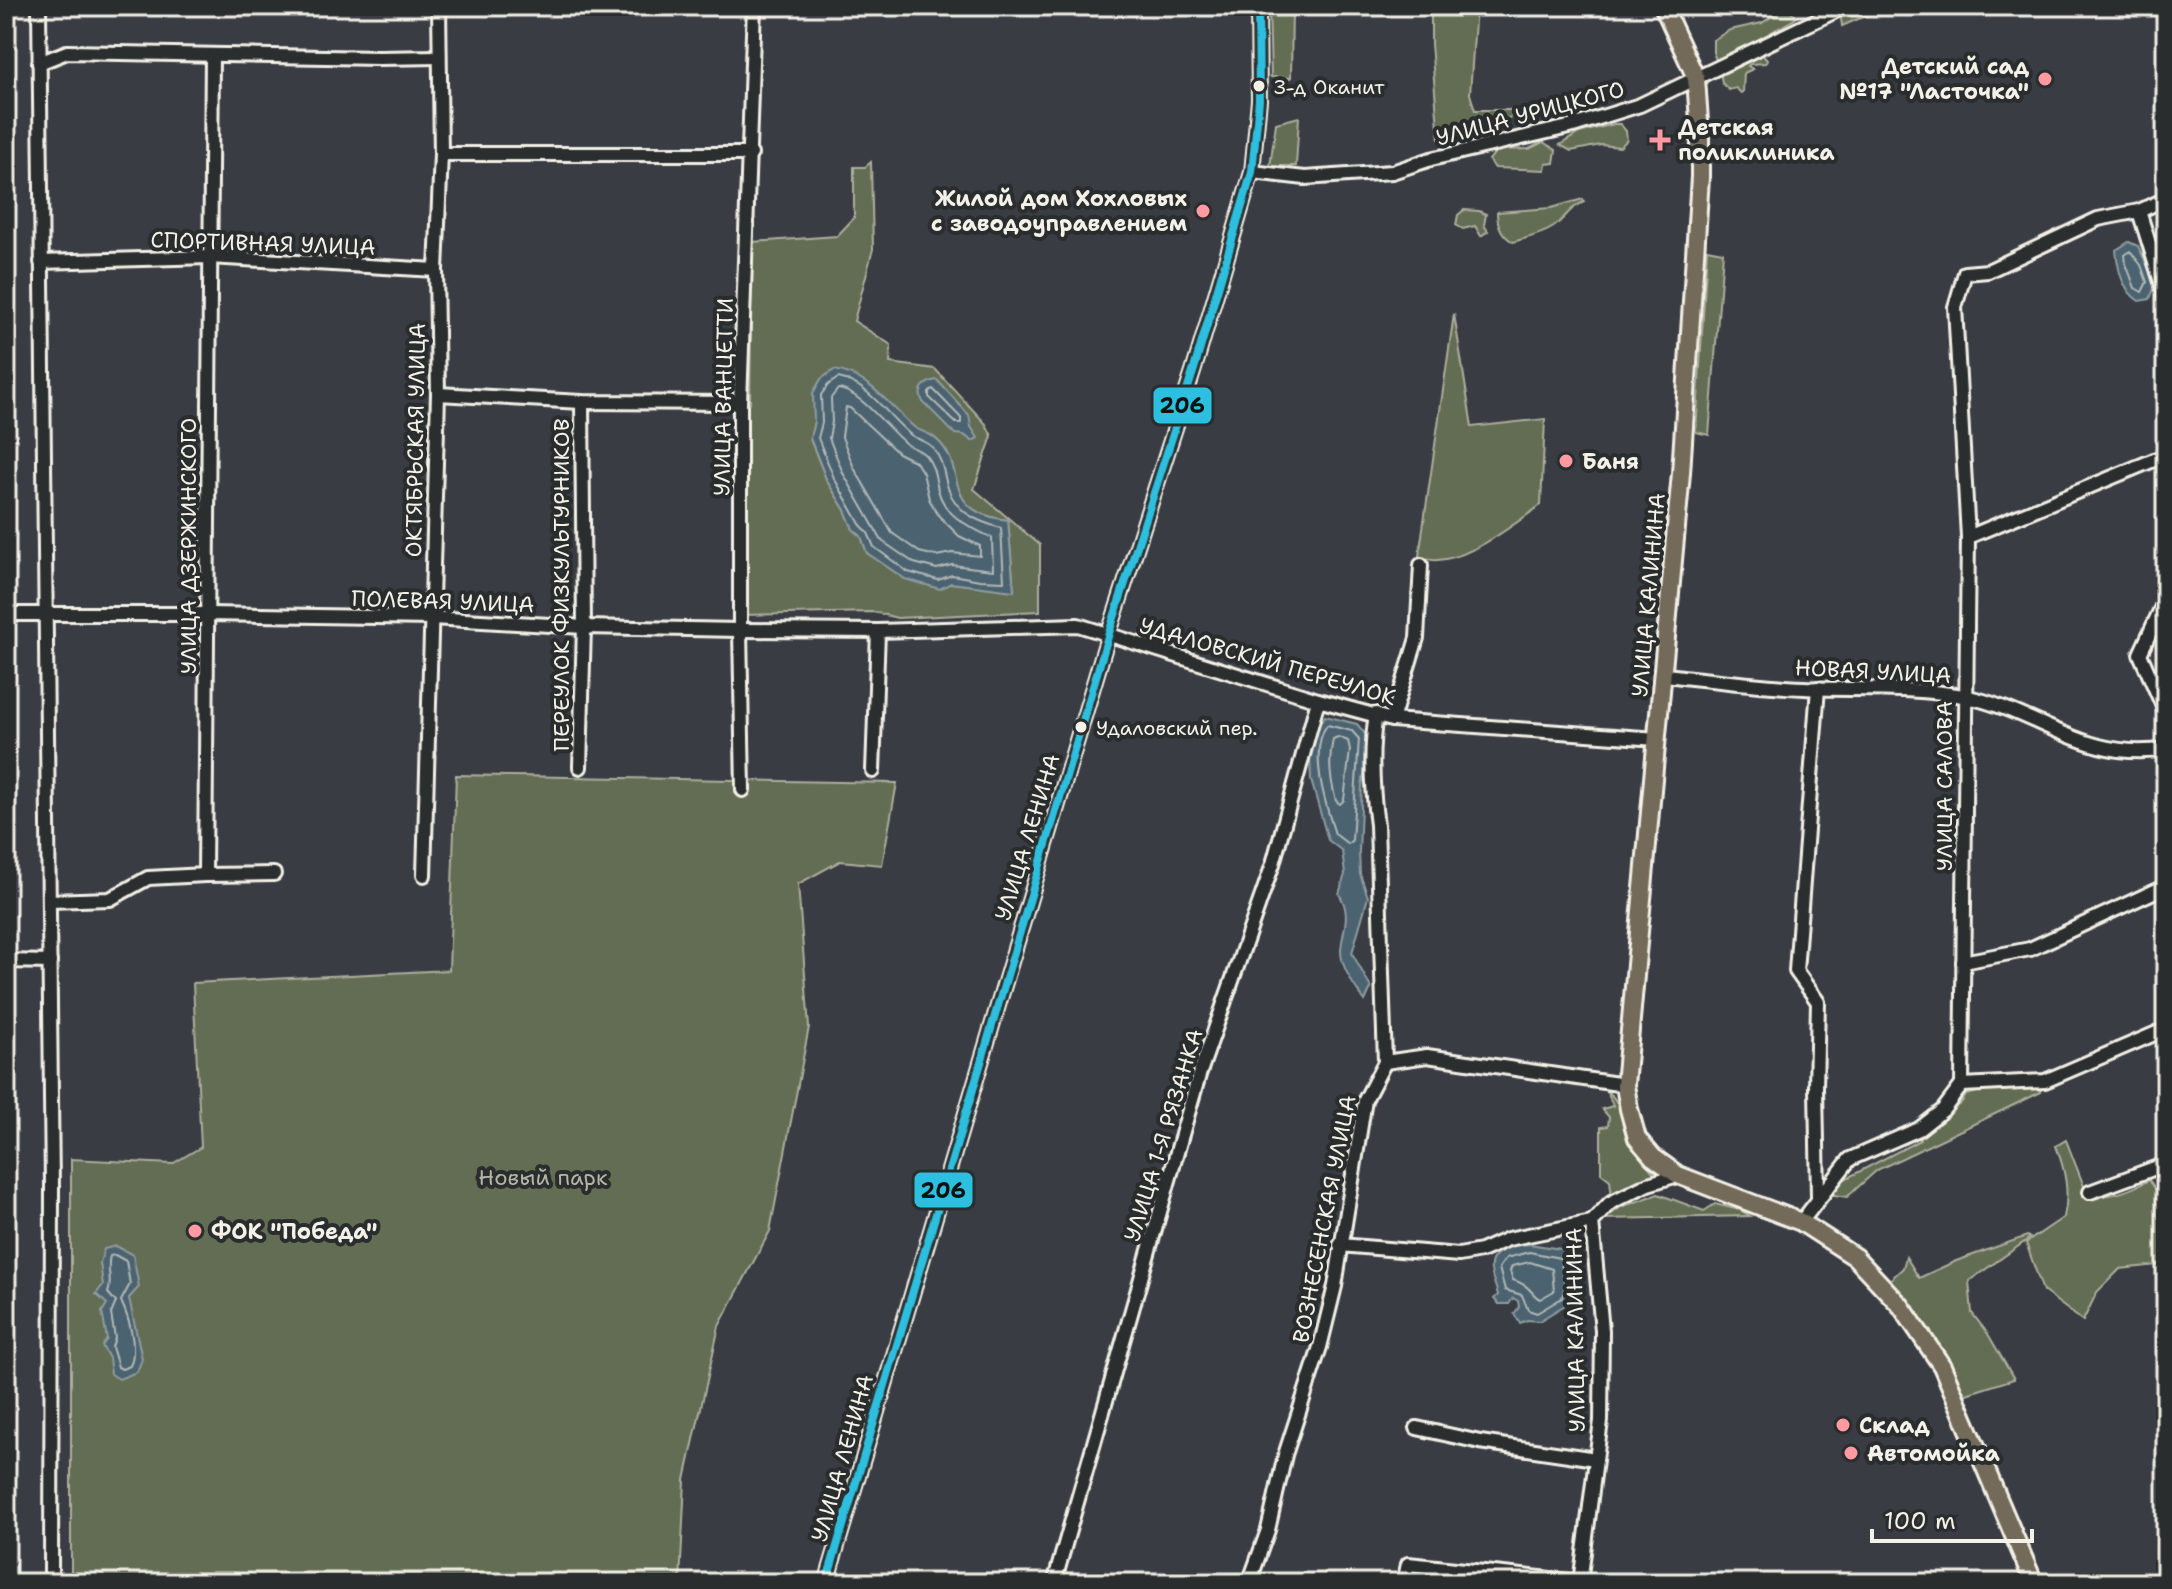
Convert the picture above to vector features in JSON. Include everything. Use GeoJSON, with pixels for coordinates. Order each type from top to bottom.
{"type":"FeatureCollection","features":[{"type":"Feature","properties":{"kind":"main road","name":"УЛИЦА КАЛИНИНА"},"geometry":{"type":"LineString","coordinates":[[1663,6],[1696,78],[1700,177],[1681,473],[1625,1085],[1629,1109],[1637,1138],[1653,1157],[1678,1175],[1801,1222],[1855,1257],[1901,1306],[1942,1366],[2034,1583]]}},
{"type":"Feature","properties":{"kind":"street"},"geometry":{"type":"LineString","coordinates":[[39,6],[53,1263],[51,1583]]}},
{"type":"Feature","properties":{"kind":"street","name":"ОКТЯБРЬСКАЯ УЛИЦА"},"geometry":{"type":"LineString","coordinates":[[424,875],[438,394],[439,6]]}},
{"type":"Feature","properties":{"kind":"street","name":"УЛИЦА ВАНЦЕТТИ"},"geometry":{"type":"LineString","coordinates":[[743,790],[740,403],[754,6]]}},
{"type":"Feature","properties":{"kind":"street","name":"УЛИЦА ЛЕНИНА"},"geometry":{"type":"LineString","coordinates":[[826,1583],[1109,633],[1194,369],[1252,172],[1259,100],[1258,6]]}},
{"type":"Feature","properties":{"kind":"street","name":"УЛИЦА УРИЦКОГО"},"geometry":{"type":"LineString","coordinates":[[1252,172],[1305,178],[1392,172],[1431,159],[1573,126],[1640,105],[1846,6]]}},
{"type":"Feature","properties":{"kind":"street"},"geometry":{"type":"LineString","coordinates":[[39,63],[67,52],[438,57]]}},
{"type":"Feature","properties":{"kind":"street","name":"УЛИЦА ДЗЕРЖИНСКОГО"},"geometry":{"type":"LineString","coordinates":[[205,875],[212,55]]}},
{"type":"Feature","properties":{"kind":"street"},"geometry":{"type":"LineString","coordinates":[[441,154],[751,154]]}},
{"type":"Feature","properties":{"kind":"street"},"geometry":{"type":"LineString","coordinates":[[2166,199],[2139,211],[2166,298]]}},
{"type":"Feature","properties":{"kind":"street","name":"УЛИЦА САЛОВА"},"geometry":{"type":"LineString","coordinates":[[1962,1085],[1968,537],[1955,307],[1965,273],[1988,271],[2098,219],[2139,211]]}},
{"type":"Feature","properties":{"kind":"street","name":"СПОРТИВНАЯ УЛИЦА"},"geometry":{"type":"LineString","coordinates":[[41,262],[209,257],[436,270]]}},
{"type":"Feature","properties":{"kind":"street"},"geometry":{"type":"LineString","coordinates":[[438,394],[582,402],[740,403]]}},
{"type":"Feature","properties":{"kind":"street","name":"ПЕРЕУЛОК ФИЗКУЛЬТУРНИКОВ"},"geometry":{"type":"LineString","coordinates":[[580,767],[584,627],[582,402]]}},
{"type":"Feature","properties":{"kind":"street"},"geometry":{"type":"LineString","coordinates":[[1968,537],[2166,455]]}},
{"type":"Feature","properties":{"kind":"street"},"geometry":{"type":"LineString","coordinates":[[1392,720],[1417,638],[1421,565]]}},
{"type":"Feature","properties":{"kind":"street"},"geometry":{"type":"LineString","coordinates":[[2166,598],[2140,654],[2166,713]]}},
{"type":"Feature","properties":{"kind":"street","name":"ПОЛЕВАЯ УЛИЦА"},"geometry":{"type":"LineString","coordinates":[[6,614],[432,618],[584,627],[740,630],[878,631],[1078,625],[1109,633]]}},
{"type":"Feature","properties":{"kind":"street"},"geometry":{"type":"LineString","coordinates":[[873,771],[878,631]]}},
{"type":"Feature","properties":{"kind":"street","name":"УДАЛОВСКИЙ ПЕРЕУЛОК"},"geometry":{"type":"LineString","coordinates":[[1109,633],[1318,700],[1392,720],[1657,739]]}},
{"type":"Feature","properties":{"kind":"street","name":"НОВАЯ УЛИЦА"},"geometry":{"type":"LineString","coordinates":[[1664,675],[1964,696],[2099,748],[2140,754],[2166,749]]}},
{"type":"Feature","properties":{"kind":"street"},"geometry":{"type":"LineString","coordinates":[[1818,688],[1796,971],[1818,1002],[1818,1197]]}},
{"type":"Feature","properties":{"kind":"street","name":"УЛИЦА 1-Я РЯЗАНКА"},"geometry":{"type":"LineString","coordinates":[[1054,1583],[1199,1075],[1273,864],[1318,700]]}},
{"type":"Feature","properties":{"kind":"street","name":"ВОЗНЕСЕНСКАЯ УЛИЦА"},"geometry":{"type":"LineString","coordinates":[[1249,1583],[1268,1530],[1285,1455],[1320,1347],[1335,1286],[1365,1100],[1385,1062],[1377,825],[1373,797],[1376,714]]}},
{"type":"Feature","properties":{"kind":"street"},"geometry":{"type":"LineString","coordinates":[[49,901],[110,899],[148,878],[274,874]]}},
{"type":"Feature","properties":{"kind":"street"},"geometry":{"type":"LineString","coordinates":[[1963,962],[2030,949],[2166,886]]}},
{"type":"Feature","properties":{"kind":"street"},"geometry":{"type":"LineString","coordinates":[[6,961],[50,962]]}},
{"type":"Feature","properties":{"kind":"street"},"geometry":{"type":"LineString","coordinates":[[1801,1222],[1850,1159],[1919,1129],[1943,1110],[1962,1085],[2045,1081],[2166,1029]]}},
{"type":"Feature","properties":{"kind":"street"},"geometry":{"type":"LineString","coordinates":[[1385,1062],[1427,1056],[1625,1085]]}},
{"type":"Feature","properties":{"kind":"street"},"geometry":{"type":"LineString","coordinates":[[2090,1192],[2166,1164]]}},
{"type":"Feature","properties":{"kind":"street","name":"УЛИЦА КАЛИНИНА"},"geometry":{"type":"LineString","coordinates":[[1583,1582],[1601,1421],[1602,1331],[1592,1222],[1610,1203],[1648,1184],[1678,1175]]}},
{"type":"Feature","properties":{"kind":"street"},"geometry":{"type":"LineString","coordinates":[[1340,1245],[1459,1255],[1481,1251],[1508,1239],[1592,1222]]}},
{"type":"Feature","properties":{"kind":"street"},"geometry":{"type":"LineString","coordinates":[[1417,1428],[1480,1442],[1596,1459]]}},
{"type":"Feature","properties":{"kind":"street"},"geometry":{"type":"LineString","coordinates":[[1404,1583],[1408,1564],[1583,1582]]}},
{"type":"Feature","properties":{"kind":"green space"},"geometry":{"type":"Polygon","coordinates":[[[1269,6],[1292,6],[1291,78],[1271,77],[1269,6]]]}},
{"type":"Feature","properties":{"kind":"green space"},"geometry":{"type":"Polygon","coordinates":[[[1431,6],[1476,6],[1470,94],[1475,110],[1526,110],[1525,113],[1439,139],[1431,6]]]}},
{"type":"Feature","properties":{"kind":"green space"},"geometry":{"type":"Polygon","coordinates":[[[1851,6],[1888,6],[1842,26],[1840,11],[1851,6]]]}},
{"type":"Feature","properties":{"kind":"green space"},"geometry":{"type":"Polygon","coordinates":[[[1786,7],[1797,17],[1750,44],[1750,49],[1718,65],[1713,40],[1730,30],[1762,23],[1786,7]]]}},
{"type":"Feature","properties":{"kind":"green space"},"geometry":{"type":"Polygon","coordinates":[[[1759,51],[1766,63],[1748,66],[1753,69],[1744,73],[1743,92],[1736,88],[1729,90],[1722,83],[1720,71],[1759,51]]]}},
{"type":"Feature","properties":{"kind":"green space"},"geometry":{"type":"Polygon","coordinates":[[[1299,117],[1296,166],[1270,166],[1276,123],[1299,117]]]}},
{"type":"Feature","properties":{"kind":"green space"},"geometry":{"type":"Polygon","coordinates":[[[1620,124],[1626,131],[1627,140],[1620,147],[1601,145],[1571,151],[1560,145],[1579,133],[1620,124]]]}},
{"type":"Feature","properties":{"kind":"green space"},"geometry":{"type":"Polygon","coordinates":[[[1543,142],[1556,150],[1554,163],[1546,164],[1545,170],[1495,168],[1489,160],[1497,150],[1529,149],[1543,142]]]}},
{"type":"Feature","properties":{"kind":"green space"},"geometry":{"type":"Polygon","coordinates":[[[871,162],[873,249],[854,321],[891,345],[890,363],[935,369],[986,424],[992,436],[974,489],[1040,545],[1040,611],[897,618],[874,612],[743,615],[745,404],[750,403],[752,242],[837,236],[854,218],[854,167],[865,167],[871,162]],[[868,384],[814,422],[810,439],[827,481],[853,529],[861,536],[867,553],[886,564],[951,583],[1014,590],[1008,520],[972,508],[963,498],[946,451],[934,438],[906,421],[868,384]]]}},
{"type":"Feature","properties":{"kind":"green space"},"geometry":{"type":"Polygon","coordinates":[[[1583,199],[1584,202],[1557,225],[1533,236],[1513,242],[1499,225],[1497,212],[1551,208],[1583,199]]]}},
{"type":"Feature","properties":{"kind":"green space"},"geometry":{"type":"Polygon","coordinates":[[[1464,210],[1486,214],[1484,225],[1488,231],[1481,236],[1475,226],[1463,229],[1456,225],[1458,215],[1464,210]]]}},
{"type":"Feature","properties":{"kind":"green space"},"geometry":{"type":"Polygon","coordinates":[[[1707,249],[1723,252],[1709,435],[1696,432],[1707,249]]]}},
{"type":"Feature","properties":{"kind":"green space"},"geometry":{"type":"Polygon","coordinates":[[[1454,314],[1472,427],[1545,419],[1541,505],[1482,545],[1448,559],[1433,560],[1419,556],[1454,314]]]}},
{"type":"Feature","properties":{"kind":"green space","name":"Новый парк"},"geometry":{"type":"Polygon","coordinates":[[[456,775],[897,783],[882,865],[840,861],[798,884],[809,1027],[770,1231],[719,1326],[685,1480],[680,1583],[71,1583],[71,1159],[172,1164],[201,1147],[193,983],[449,970],[456,775]]]}},
{"type":"Feature","properties":{"kind":"green space"},"geometry":{"type":"Polygon","coordinates":[[[2035,1085],[2041,1092],[1877,1170],[1847,1197],[1828,1194],[1843,1180],[1920,1140],[1919,1134],[1961,1103],[1966,1095],[1996,1087],[2035,1085]]]}},
{"type":"Feature","properties":{"kind":"green space"},"geometry":{"type":"Polygon","coordinates":[[[1607,1091],[1617,1102],[1633,1142],[1655,1175],[1612,1198],[1610,1180],[1601,1173],[1601,1127],[1608,1126],[1609,1117],[1602,1109],[1613,1106],[1607,1091]]]}},
{"type":"Feature","properties":{"kind":"green space"},"geometry":{"type":"Polygon","coordinates":[[[2066,1140],[2087,1194],[2110,1195],[2149,1180],[2166,1203],[2166,1286],[2158,1265],[2120,1269],[2097,1292],[2083,1321],[2043,1291],[2026,1243],[2064,1217],[2066,1181],[2056,1146],[2066,1140]]]}},
{"type":"Feature","properties":{"kind":"green space"},"geometry":{"type":"Polygon","coordinates":[[[1658,1194],[1704,1211],[1715,1204],[1740,1210],[1750,1216],[1605,1219],[1621,1207],[1658,1194]]]}},
{"type":"Feature","properties":{"kind":"green space"},"geometry":{"type":"Polygon","coordinates":[[[2027,1236],[2030,1238],[1969,1281],[1972,1313],[2014,1379],[1963,1395],[1896,1294],[1891,1279],[1903,1268],[1906,1257],[1919,1278],[1956,1261],[2027,1236]]]}},
{"type":"Feature","properties":{"kind":"water"},"geometry":{"type":"Polygon","coordinates":[[[2129,242],[2138,246],[2156,283],[2150,299],[2139,301],[2122,279],[2116,250],[2129,242]]]}},
{"type":"Feature","properties":{"kind":"water"},"geometry":{"type":"Polygon","coordinates":[[[834,370],[868,384],[914,427],[936,439],[952,463],[963,499],[972,508],[1008,520],[1014,591],[951,583],[940,589],[905,579],[867,553],[861,536],[853,529],[827,481],[810,438],[814,422],[813,393],[821,379],[834,370]]]}},
{"type":"Feature","properties":{"kind":"water"},"geometry":{"type":"Polygon","coordinates":[[[937,380],[969,415],[971,427],[978,438],[972,441],[964,435],[955,434],[923,402],[923,387],[937,380]]]}},
{"type":"Feature","properties":{"kind":"water"},"geometry":{"type":"Polygon","coordinates":[[[1325,716],[1357,724],[1366,735],[1368,751],[1362,786],[1359,852],[1360,874],[1368,897],[1352,953],[1371,988],[1365,1001],[1349,977],[1341,956],[1346,921],[1339,894],[1345,874],[1342,851],[1328,840],[1311,780],[1310,757],[1316,726],[1325,716]]]}},
{"type":"Feature","properties":{"kind":"water"},"geometry":{"type":"Polygon","coordinates":[[[1529,1244],[1567,1250],[1573,1285],[1570,1302],[1539,1321],[1520,1323],[1514,1314],[1519,1307],[1518,1301],[1513,1298],[1509,1304],[1499,1304],[1494,1299],[1498,1295],[1491,1263],[1504,1250],[1529,1244]]]}},
{"type":"Feature","properties":{"kind":"water"},"geometry":{"type":"Polygon","coordinates":[[[116,1246],[133,1255],[139,1287],[129,1298],[142,1359],[137,1372],[119,1379],[111,1374],[109,1358],[102,1346],[107,1339],[102,1312],[107,1304],[96,1294],[103,1285],[100,1263],[104,1249],[116,1246]]]}},
{"type":"Feature","properties":{"kind":"transit line","name":"206"},"geometry":{"type":"LineString","coordinates":[[826,1583],[1109,633],[1194,369],[1252,172],[1259,100],[1258,6]]}},
{"type":"Feature","properties":{"kind":"place","name":"Детский сад №17 \"Ласточка\""},"geometry":{"type":"Point","coordinates":[2045,79]}},
{"type":"Feature","properties":{"kind":"place","name":"З-д Оканит"},"geometry":{"type":"Point","coordinates":[1259,86]}},
{"type":"Feature","properties":{"kind":"place","name":"Детская поликлиника"},"geometry":{"type":"Point","coordinates":[1660,140]}},
{"type":"Feature","properties":{"kind":"place","name":"Жилой дом Хохловых с заводоуправлением"},"geometry":{"type":"Point","coordinates":[1203,211]}},
{"type":"Feature","properties":{"kind":"place","name":"Баня"},"geometry":{"type":"Point","coordinates":[1566,461]}},
{"type":"Feature","properties":{"kind":"place","name":"Удаловский пер."},"geometry":{"type":"Point","coordinates":[1081,727]}},
{"type":"Feature","properties":{"kind":"place","name":"ФОК \"Победа\""},"geometry":{"type":"Point","coordinates":[195,1231]}},
{"type":"Feature","properties":{"kind":"place","name":"Склад"},"geometry":{"type":"Point","coordinates":[1843,1425]}},
{"type":"Feature","properties":{"kind":"place","name":"Автомойка"},"geometry":{"type":"Point","coordinates":[1851,1453]}}]}
